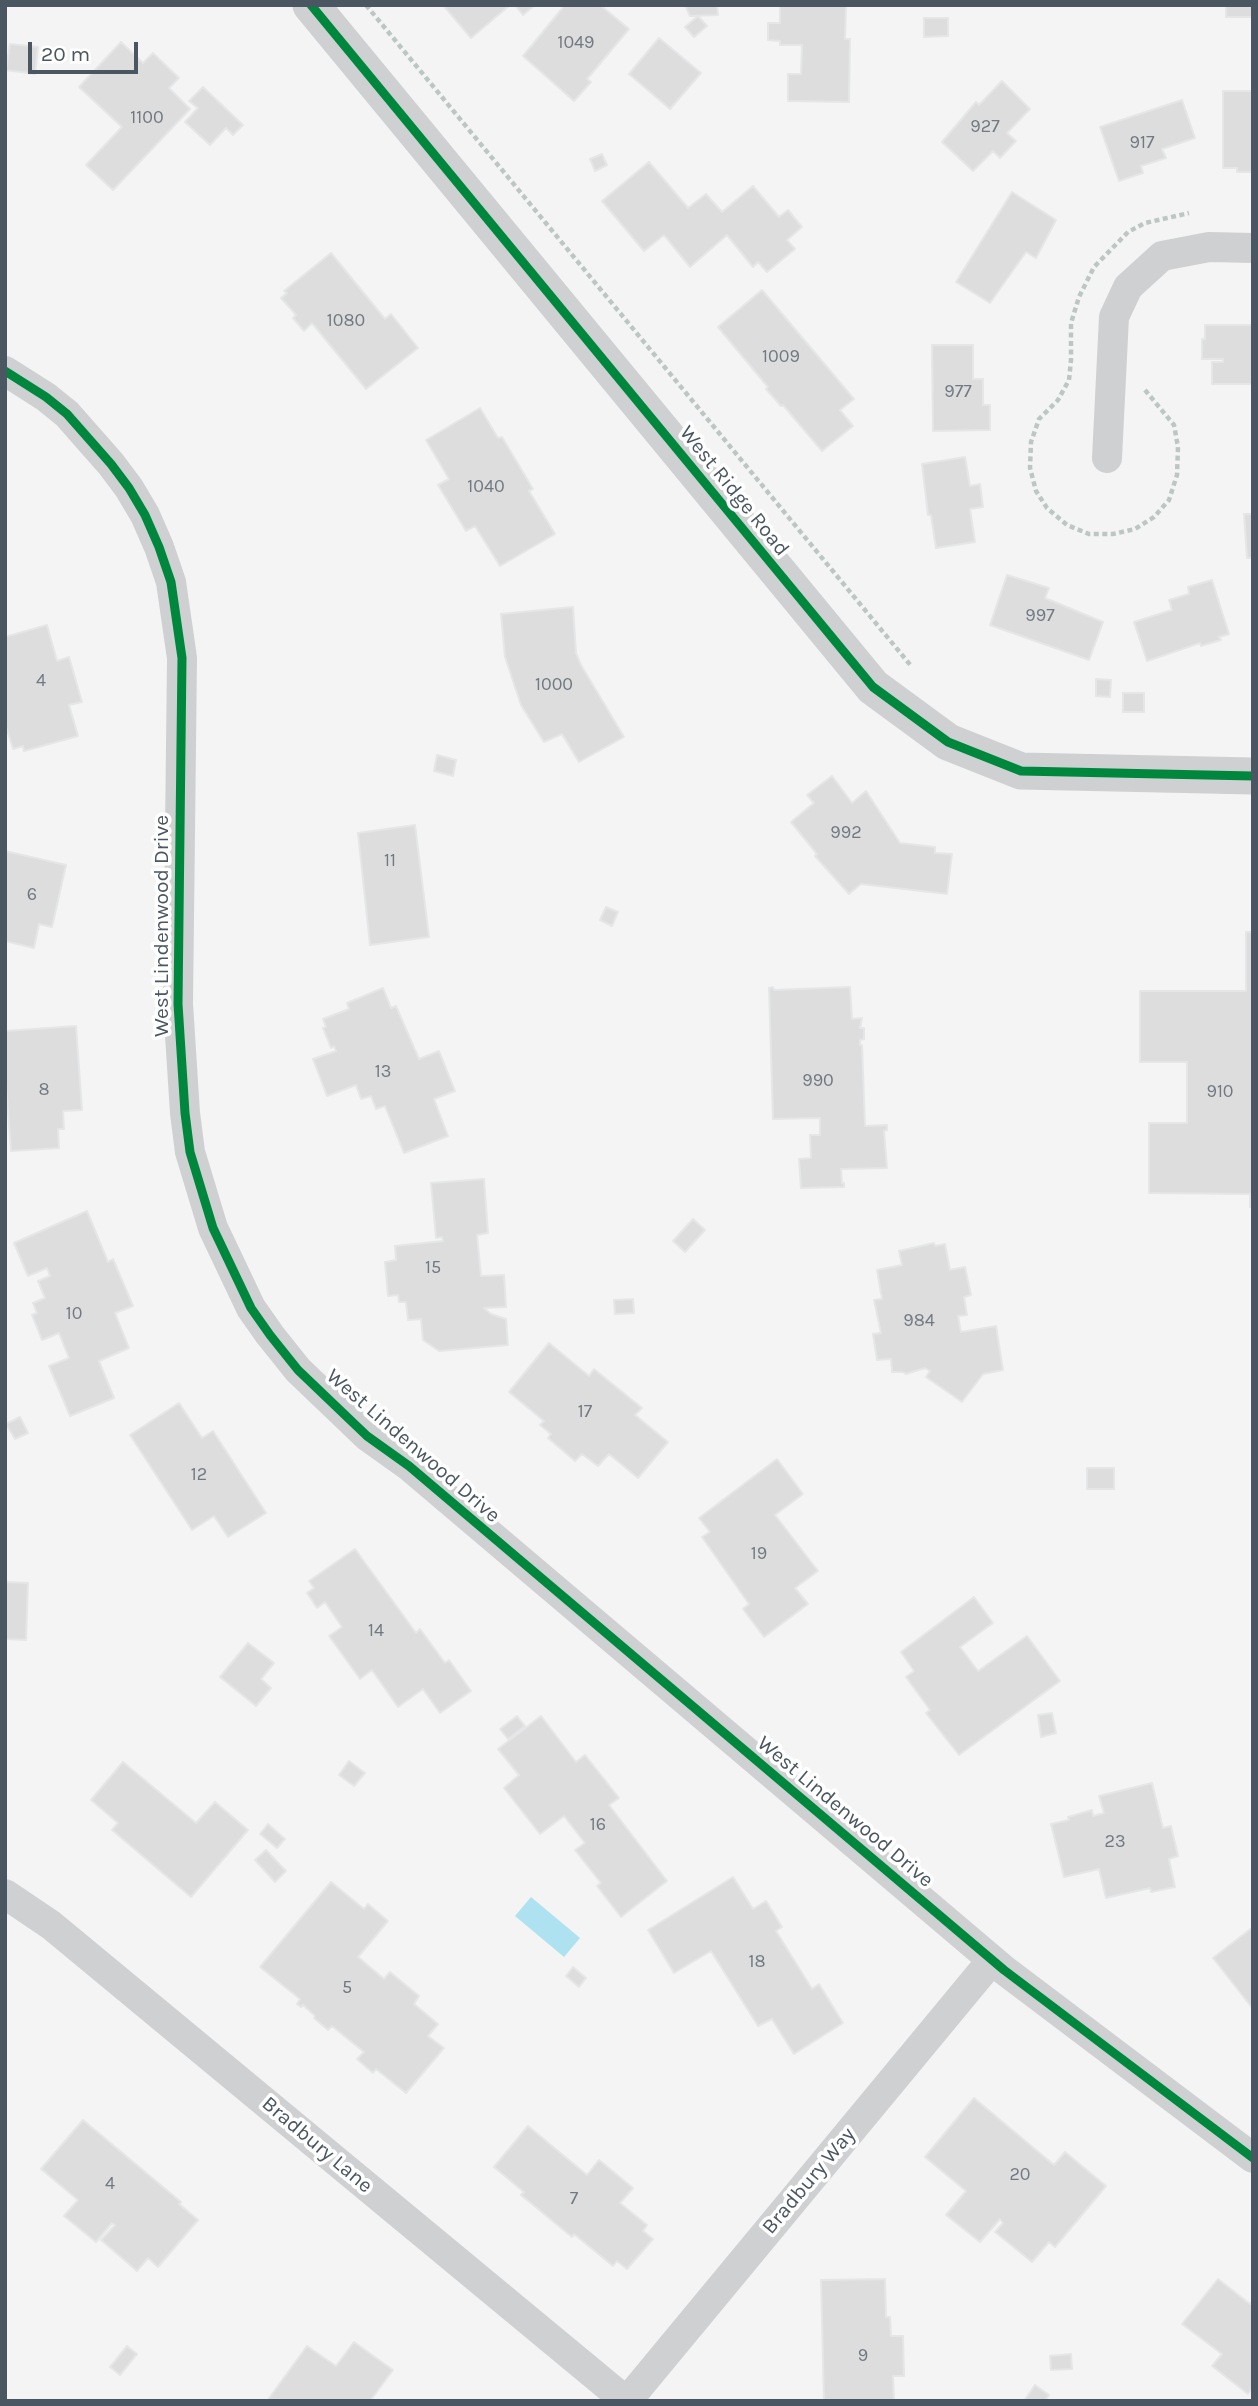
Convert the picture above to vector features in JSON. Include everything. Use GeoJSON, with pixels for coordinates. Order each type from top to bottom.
{"type":"FeatureCollection","features":[{"type":"Feature","properties":{"kind":"street","name":"West Ridge Road"},"geometry":{"type":"LineString","coordinates":[[311,5],[873,687],[948,742],[1021,771],[1253,776]]}},
{"type":"Feature","properties":{"kind":"street"},"geometry":{"type":"LineString","coordinates":[[1107,458],[1114,317],[1128,286],[1162,256],[1209,247],[1253,248]]}},
{"type":"Feature","properties":{"kind":"street","name":"West Lindenwood Drive"},"geometry":{"type":"LineString","coordinates":[[5,371],[46,397],[67,415],[130,488],[159,547],[171,582],[182,658],[177,1004],[185,1113],[195,1172],[213,1228],[251,1308],[298,1370],[368,1436],[420,1475],[992,1961],[1253,2158]]}},
{"type":"Feature","properties":{"kind":"street","name":"Bradbury Lane"},"geometry":{"type":"LineString","coordinates":[[5,1895],[51,1925],[626,2401]]}},
{"type":"Feature","properties":{"kind":"street","name":"Bradbury Way"},"geometry":{"type":"LineString","coordinates":[[626,2401],[992,1961]]}},
{"type":"Feature","properties":{"kind":"path"},"geometry":{"type":"LineString","coordinates":[[366,5],[914,668]]}},
{"type":"Feature","properties":{"kind":"water"},"geometry":{"type":"Polygon","coordinates":[[[531,1897],[580,1938],[564,1957],[515,1916],[531,1897]]]}},
{"type":"Feature","properties":{"kind":"building"},"geometry":{"type":"Polygon","coordinates":[[[443,5],[510,5],[471,38],[443,5]]]}},
{"type":"Feature","properties":{"kind":"building"},"geometry":{"type":"Polygon","coordinates":[[[515,5],[535,5],[523,15],[515,5]]]}},
{"type":"Feature","properties":{"kind":"building"},"geometry":{"type":"Polygon","coordinates":[[[565,5],[600,5],[629,29],[587,79],[591,82],[574,101],[523,56],[565,5]]]}},
{"type":"Feature","properties":{"kind":"building"},"geometry":{"type":"Polygon","coordinates":[[[685,5],[717,5],[718,15],[690,16],[685,5]]]}},
{"type":"Feature","properties":{"kind":"building"},"geometry":{"type":"Polygon","coordinates":[[[780,5],[846,5],[845,39],[850,39],[849,102],[788,101],[788,74],[801,74],[802,45],[780,45],[780,41],[768,40],[768,23],[780,23],[780,5]]]}},
{"type":"Feature","properties":{"kind":"building"},"geometry":{"type":"Polygon","coordinates":[[[1226,5],[1253,5],[1253,17],[1226,17],[1226,5]]]}},
{"type":"Feature","properties":{"kind":"building"},"geometry":{"type":"Polygon","coordinates":[[[698,16],[707,26],[694,37],[685,27],[698,16]]]}},
{"type":"Feature","properties":{"kind":"building"},"geometry":{"type":"Polygon","coordinates":[[[924,18],[948,18],[948,36],[924,37],[924,18]]]}},
{"type":"Feature","properties":{"kind":"building"},"geometry":{"type":"Polygon","coordinates":[[[659,38],[701,73],[670,109],[629,74],[659,38]]]}},
{"type":"Feature","properties":{"kind":"building"},"geometry":{"type":"Polygon","coordinates":[[[121,42],[143,63],[153,53],[179,78],[169,88],[190,109],[113,190],[86,165],[122,127],[79,87],[121,42]]]}},
{"type":"Feature","properties":{"kind":"building"},"geometry":{"type":"Polygon","coordinates":[[[10,44],[38,47],[35,74],[6,70],[10,44]]]}},
{"type":"Feature","properties":{"kind":"building"},"geometry":{"type":"Polygon","coordinates":[[[1002,81],[1030,109],[1007,133],[1016,141],[1000,158],[993,151],[973,171],[942,142],[976,102],[979,105],[1002,81]]]}},
{"type":"Feature","properties":{"kind":"building"},"geometry":{"type":"Polygon","coordinates":[[[203,87],[243,125],[233,135],[226,128],[210,145],[185,122],[198,108],[189,101],[203,87]]]}},
{"type":"Feature","properties":{"kind":"building"},"geometry":{"type":"Polygon","coordinates":[[[1223,91],[1253,91],[1253,172],[1237,172],[1237,168],[1223,168],[1223,91]]]}},
{"type":"Feature","properties":{"kind":"building"},"geometry":{"type":"Polygon","coordinates":[[[1182,100],[1195,138],[1162,149],[1166,158],[1141,166],[1143,173],[1119,181],[1100,127],[1182,100]]]}},
{"type":"Feature","properties":{"kind":"building"},"geometry":{"type":"Polygon","coordinates":[[[602,154],[607,165],[595,171],[590,159],[602,154]]]}},
{"type":"Feature","properties":{"kind":"building"},"geometry":{"type":"Polygon","coordinates":[[[649,162],[688,208],[706,194],[722,212],[753,186],[779,217],[788,210],[802,227],[787,240],[795,249],[767,272],[758,262],[753,267],[727,235],[690,267],[664,235],[644,251],[602,201],[649,162]]]}},
{"type":"Feature","properties":{"kind":"building"},"geometry":{"type":"Polygon","coordinates":[[[1012,192],[1056,220],[1036,258],[1026,252],[990,303],[956,282],[1012,192]]]}},
{"type":"Feature","properties":{"kind":"building"},"geometry":{"type":"Polygon","coordinates":[[[331,253],[385,319],[391,314],[418,348],[366,389],[312,323],[304,331],[293,318],[296,315],[281,298],[287,293],[284,291],[331,253]]]}},
{"type":"Feature","properties":{"kind":"building"},"geometry":{"type":"Polygon","coordinates":[[[762,290],[854,399],[840,410],[853,426],[822,451],[766,389],[768,387],[718,327],[762,290]]]}},
{"type":"Feature","properties":{"kind":"building"},"geometry":{"type":"Polygon","coordinates":[[[1205,325],[1253,325],[1253,384],[1212,384],[1212,362],[1223,362],[1223,359],[1202,359],[1205,325]]]}},
{"type":"Feature","properties":{"kind":"building"},"geometry":{"type":"Polygon","coordinates":[[[932,345],[973,345],[973,379],[983,379],[983,405],[990,405],[990,430],[933,431],[932,345]]]}},
{"type":"Feature","properties":{"kind":"building"},"geometry":{"type":"Polygon","coordinates":[[[480,408],[498,438],[502,437],[533,489],[529,491],[555,534],[500,566],[475,526],[466,531],[438,485],[449,479],[426,440],[480,408]]]}},
{"type":"Feature","properties":{"kind":"building"},"geometry":{"type":"Polygon","coordinates":[[[965,457],[970,486],[980,484],[983,507],[970,509],[975,542],[936,548],[931,515],[928,515],[922,464],[965,457]]]}},
{"type":"Feature","properties":{"kind":"building"},"geometry":{"type":"Polygon","coordinates":[[[1244,514],[1253,514],[1253,558],[1247,558],[1244,514]]]}},
{"type":"Feature","properties":{"kind":"building"},"geometry":{"type":"Polygon","coordinates":[[[1007,575],[1049,588],[1045,598],[1103,622],[1089,660],[990,625],[1007,575]]]}},
{"type":"Feature","properties":{"kind":"building"},"geometry":{"type":"Polygon","coordinates":[[[1212,580],[1229,634],[1219,637],[1221,640],[1201,646],[1200,643],[1147,661],[1134,622],[1172,610],[1169,600],[1189,594],[1188,587],[1212,580]]]}},
{"type":"Feature","properties":{"kind":"building"},"geometry":{"type":"Polygon","coordinates":[[[573,607],[576,653],[624,737],[579,762],[562,734],[544,742],[521,705],[505,657],[501,614],[573,607]]]}},
{"type":"Feature","properties":{"kind":"building"},"geometry":{"type":"Polygon","coordinates":[[[47,625],[57,661],[69,657],[82,702],[69,705],[78,736],[24,751],[23,746],[13,749],[5,723],[5,637],[47,625]]]}},
{"type":"Feature","properties":{"kind":"building"},"geometry":{"type":"Polygon","coordinates":[[[1096,679],[1111,680],[1110,697],[1096,696],[1096,679]]]}},
{"type":"Feature","properties":{"kind":"building"},"geometry":{"type":"Polygon","coordinates":[[[1123,693],[1144,693],[1144,712],[1123,712],[1123,693]]]}},
{"type":"Feature","properties":{"kind":"building"},"geometry":{"type":"Polygon","coordinates":[[[437,755],[456,760],[453,776],[434,771],[437,755]]]}},
{"type":"Feature","properties":{"kind":"building"},"geometry":{"type":"Polygon","coordinates":[[[832,776],[852,803],[866,791],[900,843],[935,847],[935,853],[952,854],[947,894],[861,884],[849,894],[815,856],[817,854],[791,822],[814,803],[807,795],[832,776]]]}},
{"type":"Feature","properties":{"kind":"building"},"geometry":{"type":"Polygon","coordinates":[[[415,825],[429,937],[370,945],[358,833],[415,825]]]}},
{"type":"Feature","properties":{"kind":"building"},"geometry":{"type":"Polygon","coordinates":[[[5,851],[66,865],[52,927],[39,924],[34,948],[5,941],[5,851]]]}},
{"type":"Feature","properties":{"kind":"building"},"geometry":{"type":"Polygon","coordinates":[[[606,907],[618,912],[612,926],[600,920],[606,907]]]}},
{"type":"Feature","properties":{"kind":"building"},"geometry":{"type":"Polygon","coordinates":[[[1246,932],[1253,932],[1253,1207],[1250,1207],[1250,1194],[1149,1193],[1149,1123],[1187,1123],[1187,1062],[1140,1062],[1140,991],[1246,991],[1246,932]]]}},
{"type":"Feature","properties":{"kind":"building"},"geometry":{"type":"Polygon","coordinates":[[[773,987],[774,990],[850,987],[852,1019],[862,1018],[860,1028],[864,1028],[864,1039],[860,1040],[860,1045],[865,1126],[887,1125],[887,1130],[884,1131],[887,1168],[841,1169],[844,1187],[801,1188],[799,1159],[811,1158],[810,1135],[820,1135],[820,1118],[773,1119],[769,988],[773,987]]]}},
{"type":"Feature","properties":{"kind":"building"},"geometry":{"type":"Polygon","coordinates":[[[383,988],[391,1008],[396,1006],[419,1059],[439,1051],[455,1091],[434,1099],[448,1136],[404,1153],[385,1106],[376,1109],[371,1096],[361,1099],[356,1085],[327,1096],[313,1059],[336,1051],[334,1046],[331,1048],[323,1028],[326,1027],[323,1019],[349,1009],[347,1003],[383,988]]]}},
{"type":"Feature","properties":{"kind":"building"},"geometry":{"type":"Polygon","coordinates":[[[76,1026],[82,1110],[63,1111],[64,1129],[58,1129],[59,1148],[11,1151],[5,1031],[76,1026]]]}},
{"type":"Feature","properties":{"kind":"building"},"geometry":{"type":"Polygon","coordinates":[[[484,1179],[488,1233],[477,1235],[481,1276],[504,1275],[506,1307],[484,1308],[491,1314],[506,1319],[508,1345],[439,1351],[423,1340],[421,1319],[408,1320],[406,1302],[399,1302],[398,1295],[388,1296],[385,1262],[396,1260],[395,1246],[443,1241],[442,1237],[436,1238],[431,1183],[484,1179]]]}},
{"type":"Feature","properties":{"kind":"building"},"geometry":{"type":"Polygon","coordinates":[[[87,1211],[108,1262],[113,1259],[133,1306],[115,1313],[129,1348],[99,1361],[114,1398],[70,1416],[49,1366],[69,1358],[59,1333],[42,1340],[32,1315],[37,1313],[33,1303],[45,1298],[38,1281],[50,1276],[47,1268],[28,1276],[14,1243],[87,1211]]]}},
{"type":"Feature","properties":{"kind":"building"},"geometry":{"type":"Polygon","coordinates":[[[693,1219],[705,1230],[685,1252],[673,1241],[693,1219]]]}},
{"type":"Feature","properties":{"kind":"building"},"geometry":{"type":"Polygon","coordinates":[[[934,1243],[935,1246],[945,1244],[950,1270],[965,1267],[971,1295],[964,1297],[967,1315],[958,1316],[961,1332],[996,1326],[1003,1370],[983,1374],[962,1402],[926,1377],[930,1371],[925,1368],[906,1374],[892,1372],[891,1359],[877,1360],[873,1334],[881,1333],[874,1300],[882,1299],[877,1270],[902,1265],[899,1251],[934,1243]]]}},
{"type":"Feature","properties":{"kind":"building"},"geometry":{"type":"Polygon","coordinates":[[[633,1299],[634,1313],[615,1314],[614,1300],[633,1299]]]}},
{"type":"Feature","properties":{"kind":"building"},"geometry":{"type":"Polygon","coordinates":[[[549,1343],[589,1376],[594,1369],[642,1408],[635,1415],[668,1442],[638,1478],[609,1454],[598,1466],[582,1454],[575,1461],[548,1438],[551,1434],[540,1425],[544,1421],[509,1392],[549,1343]]]}},
{"type":"Feature","properties":{"kind":"building"},"geometry":{"type":"Polygon","coordinates":[[[179,1403],[202,1438],[213,1431],[266,1513],[228,1537],[214,1516],[192,1530],[130,1435],[179,1403]]]}},
{"type":"Feature","properties":{"kind":"building"},"geometry":{"type":"Polygon","coordinates":[[[20,1417],[28,1433],[15,1439],[6,1424],[20,1417]]]}},
{"type":"Feature","properties":{"kind":"building"},"geometry":{"type":"Polygon","coordinates":[[[777,1459],[803,1494],[775,1515],[818,1571],[795,1588],[808,1604],[764,1637],[743,1609],[749,1604],[702,1537],[710,1532],[699,1518],[777,1459]]]}},
{"type":"Feature","properties":{"kind":"building"},"geometry":{"type":"Polygon","coordinates":[[[1087,1468],[1114,1468],[1114,1489],[1087,1489],[1087,1468]]]}},
{"type":"Feature","properties":{"kind":"building"},"geometry":{"type":"Polygon","coordinates":[[[355,1549],[416,1633],[420,1629],[445,1663],[449,1660],[471,1691],[440,1713],[423,1689],[398,1707],[372,1670],[360,1679],[329,1636],[342,1627],[325,1602],[317,1608],[307,1593],[314,1588],[309,1581],[355,1549]]]}},
{"type":"Feature","properties":{"kind":"building"},"geometry":{"type":"Polygon","coordinates":[[[5,1582],[28,1583],[26,1640],[5,1639],[5,1582]]]}},
{"type":"Feature","properties":{"kind":"building"},"geometry":{"type":"Polygon","coordinates":[[[974,1597],[993,1623],[960,1647],[978,1671],[1027,1636],[1060,1681],[959,1755],[926,1713],[930,1710],[906,1677],[914,1671],[901,1652],[974,1597]]]}},
{"type":"Feature","properties":{"kind":"building"},"geometry":{"type":"Polygon","coordinates":[[[248,1643],[274,1663],[261,1679],[271,1688],[256,1706],[220,1677],[248,1643]]]}},
{"type":"Feature","properties":{"kind":"building"},"geometry":{"type":"Polygon","coordinates":[[[1052,1713],[1056,1733],[1041,1737],[1038,1715],[1052,1713]]]}},
{"type":"Feature","properties":{"kind":"building"},"geometry":{"type":"Polygon","coordinates":[[[517,1716],[525,1726],[508,1739],[500,1729],[517,1716]]]}},
{"type":"Feature","properties":{"kind":"building"},"geometry":{"type":"Polygon","coordinates":[[[541,1716],[576,1762],[585,1755],[619,1798],[609,1805],[667,1881],[621,1917],[597,1886],[601,1883],[575,1850],[585,1843],[564,1816],[540,1834],[504,1788],[519,1775],[498,1749],[541,1716]]]}},
{"type":"Feature","properties":{"kind":"building"},"geometry":{"type":"Polygon","coordinates":[[[349,1761],[365,1773],[354,1786],[339,1775],[349,1761]]]}},
{"type":"Feature","properties":{"kind":"building"},"geometry":{"type":"Polygon","coordinates":[[[123,1762],[196,1823],[215,1802],[248,1830],[191,1897],[112,1830],[118,1823],[91,1800],[123,1762]]]}},
{"type":"Feature","properties":{"kind":"building"},"geometry":{"type":"Polygon","coordinates":[[[1152,1783],[1163,1828],[1171,1826],[1178,1856],[1169,1859],[1175,1887],[1151,1892],[1150,1888],[1106,1898],[1099,1869],[1064,1877],[1051,1824],[1092,1810],[1093,1816],[1104,1813],[1099,1796],[1152,1783]]]}},
{"type":"Feature","properties":{"kind":"building"},"geometry":{"type":"Polygon","coordinates":[[[268,1824],[285,1839],[277,1848],[260,1834],[268,1824]]]}},
{"type":"Feature","properties":{"kind":"building"},"geometry":{"type":"Polygon","coordinates":[[[266,1850],[286,1871],[275,1882],[255,1860],[266,1850]]]}},
{"type":"Feature","properties":{"kind":"building"},"geometry":{"type":"Polygon","coordinates":[[[733,1877],[753,1909],[766,1901],[782,1927],[776,1931],[812,1989],[819,1984],[843,2023],[794,2054],[772,2019],[758,2026],[711,1951],[674,1973],[648,1930],[733,1877]]]}},
{"type":"Feature","properties":{"kind":"building"},"geometry":{"type":"Polygon","coordinates":[[[331,1882],[364,1909],[368,1904],[388,1921],[358,1957],[384,1979],[390,1972],[419,1996],[414,2004],[438,2024],[428,2036],[444,2048],[406,2093],[376,2069],[373,2073],[357,2059],[364,2052],[332,2026],[328,2030],[303,2005],[301,2007],[297,2004],[300,1999],[260,1967],[331,1882]]]}},
{"type":"Feature","properties":{"kind":"building"},"geometry":{"type":"Polygon","coordinates":[[[1253,1927],[1253,2009],[1213,1958],[1253,1927]]]}},
{"type":"Feature","properties":{"kind":"building"},"geometry":{"type":"Polygon","coordinates":[[[573,1967],[586,1978],[579,1987],[566,1976],[573,1967]]]}},
{"type":"Feature","properties":{"kind":"building"},"geometry":{"type":"Polygon","coordinates":[[[974,2098],[1054,2165],[1065,2152],[1106,2186],[1055,2247],[1049,2242],[1032,2262],[995,2232],[1003,2223],[1000,2219],[980,2242],[946,2215],[966,2191],[925,2157],[974,2098]]]}},
{"type":"Feature","properties":{"kind":"building"},"geometry":{"type":"Polygon","coordinates":[[[83,2120],[181,2202],[179,2204],[198,2220],[158,2267],[148,2258],[137,2271],[101,2240],[115,2225],[112,2223],[96,2242],[64,2216],[78,2200],[41,2169],[83,2120]]]}},
{"type":"Feature","properties":{"kind":"building"},"geometry":{"type":"Polygon","coordinates":[[[528,2126],[587,2175],[599,2160],[633,2188],[620,2203],[647,2225],[643,2231],[653,2239],[627,2269],[617,2261],[613,2266],[574,2234],[572,2237],[521,2195],[524,2192],[494,2167],[528,2126]]]}},
{"type":"Feature","properties":{"kind":"building"},"geometry":{"type":"Polygon","coordinates":[[[885,2279],[886,2317],[890,2317],[891,2336],[903,2336],[904,2376],[893,2376],[894,2401],[824,2401],[821,2280],[885,2279]]]}},
{"type":"Feature","properties":{"kind":"building"},"geometry":{"type":"Polygon","coordinates":[[[1218,2279],[1250,2304],[1253,2301],[1253,2387],[1248,2394],[1212,2366],[1222,2354],[1182,2324],[1218,2279]]]}},
{"type":"Feature","properties":{"kind":"building"},"geometry":{"type":"Polygon","coordinates":[[[354,2342],[393,2370],[370,2401],[267,2401],[307,2346],[336,2366],[354,2342]]]}},
{"type":"Feature","properties":{"kind":"building"},"geometry":{"type":"Polygon","coordinates":[[[127,2346],[137,2354],[120,2375],[110,2367],[127,2346]]]}},
{"type":"Feature","properties":{"kind":"building"},"geometry":{"type":"Polygon","coordinates":[[[1071,2354],[1072,2369],[1051,2370],[1050,2356],[1071,2354]]]}},
{"type":"Feature","properties":{"kind":"building"},"geometry":{"type":"Polygon","coordinates":[[[1035,2385],[1049,2395],[1045,2401],[1024,2401],[1035,2385]]]}},
{"type":"Feature","properties":{"kind":"cycle path"},"geometry":{"type":"LineString","coordinates":[[311,5],[873,687],[948,742],[1021,771],[1253,776]]}},
{"type":"Feature","properties":{"kind":"cycle path"},"geometry":{"type":"LineString","coordinates":[[5,371],[67,414],[111,464],[145,515],[171,582],[182,658],[178,1004],[185,1113],[190,1152],[213,1228],[251,1308],[298,1370],[367,1436],[409,1466],[1004,1970],[1253,2158]]}}]}
